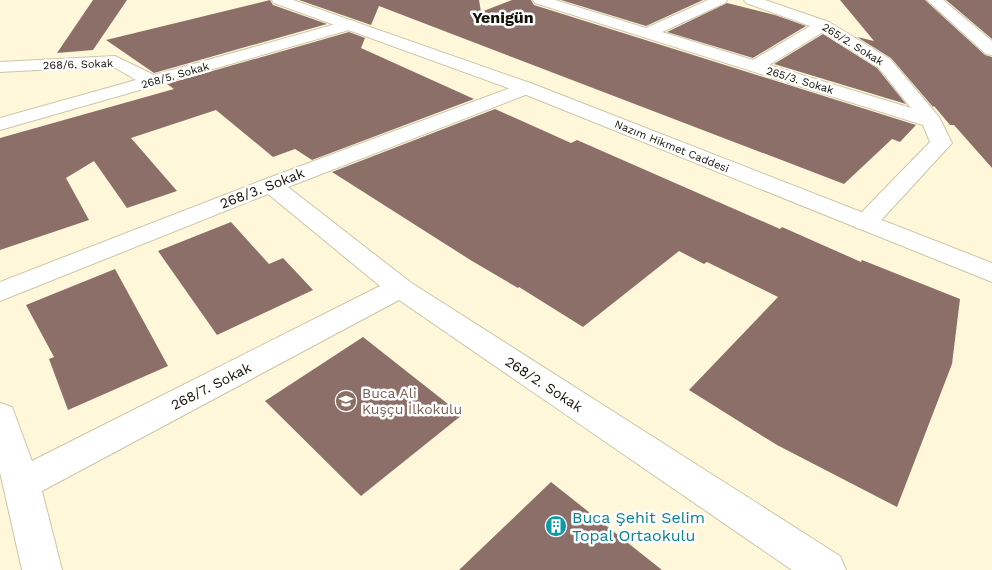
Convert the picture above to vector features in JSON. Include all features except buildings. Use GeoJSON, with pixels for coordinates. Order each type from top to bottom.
{"type":"FeatureCollection","features":[{"type":"Feature","properties":{"kind":"street","name":"Nazım Hikmet Caddesi"},"geometry":{"type":"LineString","coordinates":[[279,0],[526,88],[992,273]]}},
{"type":"Feature","properties":{"kind":"street","name":"Nazım Hikmet Caddesi"},"geometry":{"type":"LineString","coordinates":[[304,0],[350,25]]}},
{"type":"Feature","properties":{"kind":"street"},"geometry":{"type":"LineString","coordinates":[[648,33],[720,0]]}},
{"type":"Feature","properties":{"kind":"street","name":"265/2. Sokak"},"geometry":{"type":"LineString","coordinates":[[751,0],[823,24],[884,63],[932,121]]}},
{"type":"Feature","properties":{"kind":"street"},"geometry":{"type":"LineString","coordinates":[[934,0],[989,45]]}},
{"type":"Feature","properties":{"kind":"street","name":"265/3. Sokak"},"geometry":{"type":"LineString","coordinates":[[548,1],[932,121]]}},
{"type":"Feature","properties":{"kind":"street"},"geometry":{"type":"LineString","coordinates":[[756,66],[823,24]]}},
{"type":"Feature","properties":{"kind":"street","name":"268/5. Sokak"},"geometry":{"type":"LineString","coordinates":[[0,124],[350,25]]}},
{"type":"Feature","properties":{"kind":"street","name":"268/6. Sokak"},"geometry":{"type":"LineString","coordinates":[[0,68],[115,61],[152,81]]}},
{"type":"Feature","properties":{"kind":"street","name":"268/3. Sokak"},"geometry":{"type":"LineString","coordinates":[[0,292],[271,184],[526,88]]}},
{"type":"Feature","properties":{"kind":"street"},"geometry":{"type":"LineString","coordinates":[[865,223],[940,144],[932,121]]}},
{"type":"Feature","properties":{"kind":"street","name":"268/2. Sokak"},"geometry":{"type":"LineString","coordinates":[[271,184],[400,288],[826,570]]}},
{"type":"Feature","properties":{"kind":"street","name":"268/7. Sokak"},"geometry":{"type":"LineString","coordinates":[[22,484],[400,288]]}},
{"type":"Feature","properties":{"kind":"street"},"geometry":{"type":"LineString","coordinates":[[0,416],[22,484],[42,570]]}},
{"type":"Feature","properties":{"kind":"place","name":"Buca Ali Kuşçu İlkokulu"},"geometry":{"type":"Point","coordinates":[346,401]}},
{"type":"Feature","properties":{"kind":"place","name":"Buca Şehit Selim Topal Ortaokulu"},"geometry":{"type":"Point","coordinates":[556,526]}},
{"type":"Feature","properties":{"kind":"district","name":"Yenigün"},"geometry":{"type":"Point","coordinates":[503,17]}}]}
